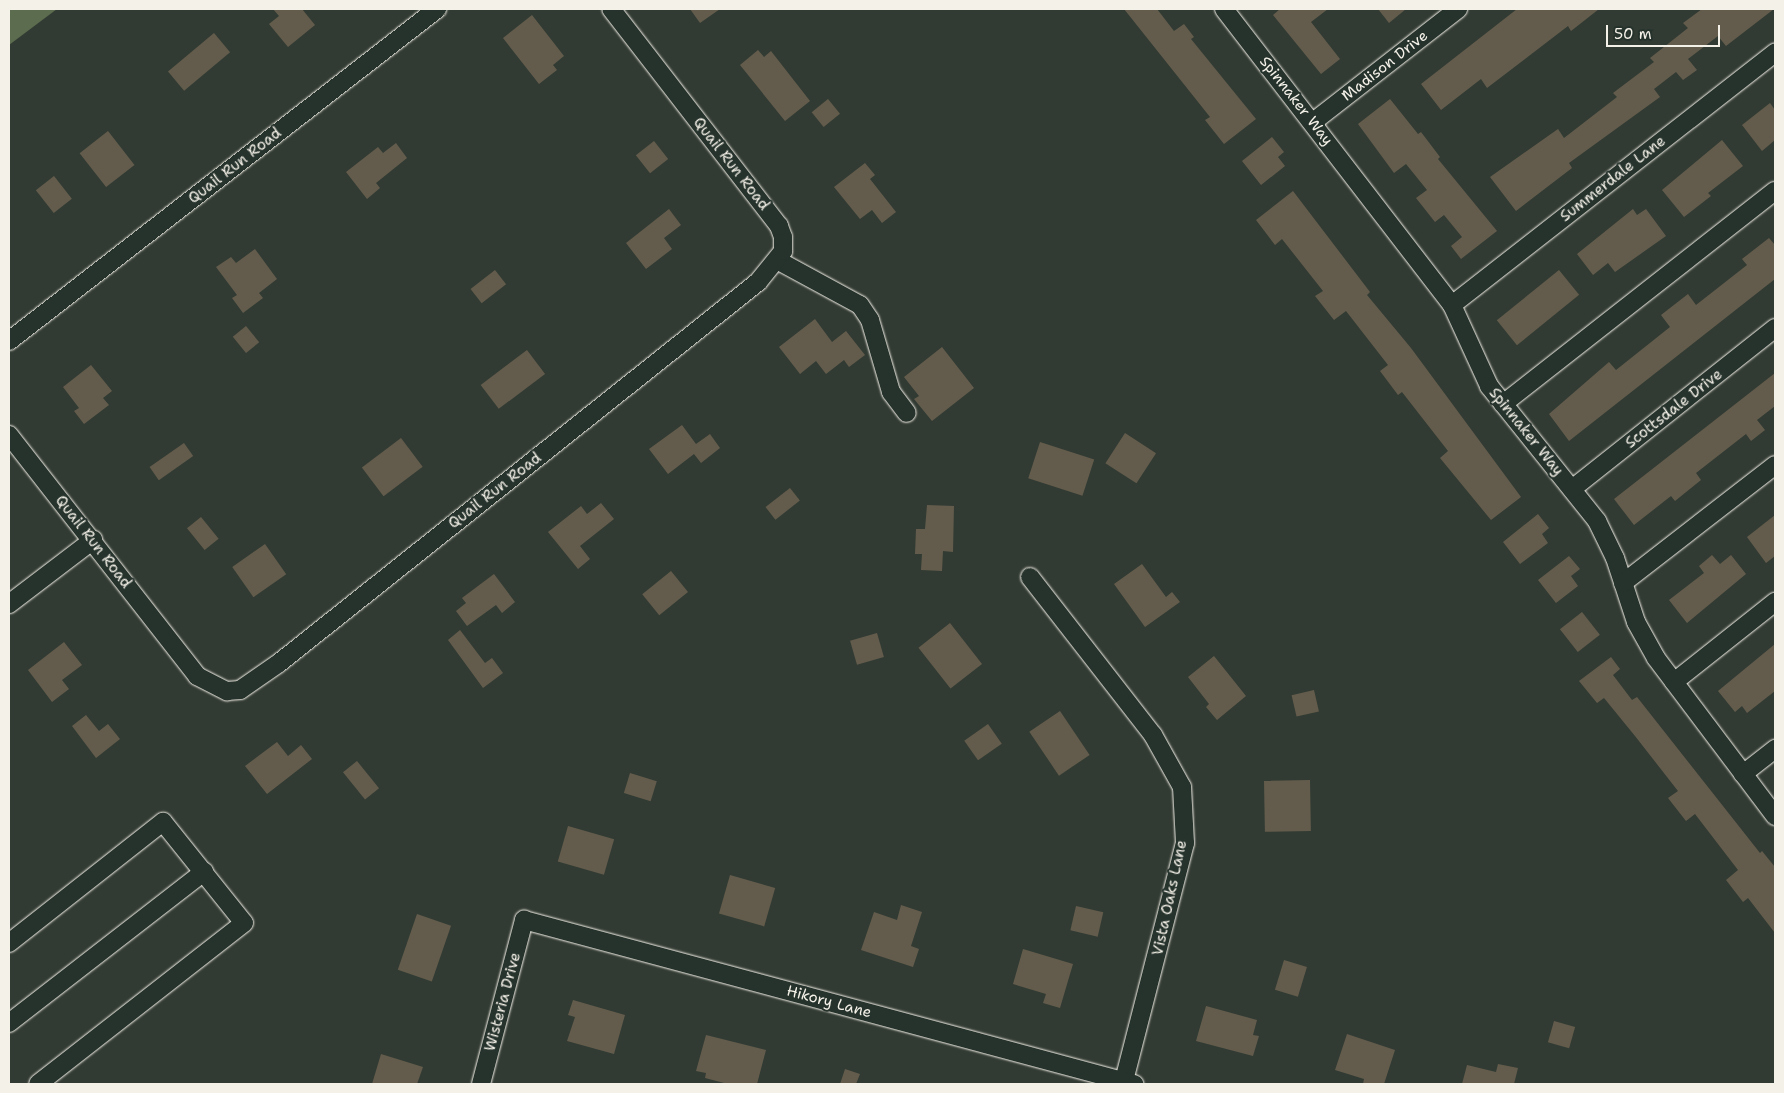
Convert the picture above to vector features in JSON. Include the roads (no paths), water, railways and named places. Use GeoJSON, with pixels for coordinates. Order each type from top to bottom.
{"type":"FeatureCollection","features":[{"type":"Feature","properties":{"kind":"street","name":"Quail Run Road"},"geometry":{"type":"LineString","coordinates":[[9,341],[437,9]]}},
{"type":"Feature","properties":{"kind":"street","name":"Quail Run Road"},"geometry":{"type":"LineString","coordinates":[[9,435],[93,540],[197,676],[227,691],[240,690],[758,282],[783,251],[783,237],[779,226],[611,9]]}},
{"type":"Feature","properties":{"kind":"street","name":"Spinnaker Way"},"geometry":{"type":"LineString","coordinates":[[1224,9],[1313,122],[1452,305],[1489,386],[1597,521],[1615,558],[1636,622],[1674,682],[1775,816]]}},
{"type":"Feature","properties":{"kind":"street","name":"Madison Drive"},"geometry":{"type":"LineString","coordinates":[[1313,122],[1458,9]]}},
{"type":"Feature","properties":{"kind":"street","name":"Summerdale Lane"},"geometry":{"type":"LineString","coordinates":[[1452,305],[1775,53]]}},
{"type":"Feature","properties":{"kind":"street"},"geometry":{"type":"LineString","coordinates":[[1503,404],[1775,191]]}},
{"type":"Feature","properties":{"kind":"street"},"geometry":{"type":"LineString","coordinates":[[777,260],[860,305],[870,320],[891,392],[907,413]]}},
{"type":"Feature","properties":{"kind":"street","name":"Scottsdale Drive"},"geometry":{"type":"LineString","coordinates":[[1572,490],[1775,328]]}},
{"type":"Feature","properties":{"kind":"street"},"geometry":{"type":"LineString","coordinates":[[1623,583],[1775,465]]}},
{"type":"Feature","properties":{"kind":"street"},"geometry":{"type":"LineString","coordinates":[[9,604],[93,540]]}},
{"type":"Feature","properties":{"kind":"street","name":"Vista Oaks Lane"},"geometry":{"type":"LineString","coordinates":[[1030,577],[1153,735],[1182,787],[1185,842],[1127,1083]]}},
{"type":"Feature","properties":{"kind":"street"},"geometry":{"type":"LineString","coordinates":[[1674,682],[1775,602]]}},
{"type":"Feature","properties":{"kind":"street"},"geometry":{"type":"LineString","coordinates":[[1743,774],[1775,749]]}},
{"type":"Feature","properties":{"kind":"street"},"geometry":{"type":"LineString","coordinates":[[9,943],[163,822],[244,923],[38,1084]]}},
{"type":"Feature","properties":{"kind":"street"},"geometry":{"type":"LineString","coordinates":[[9,1023],[204,872]]}},
{"type":"Feature","properties":{"kind":"street","name":"Hikory Lane"},"geometry":{"type":"LineString","coordinates":[[524,920],[1127,1083]]}},
{"type":"Feature","properties":{"kind":"street","name":"Wisteria Drive"},"geometry":{"type":"LineString","coordinates":[[481,1084],[524,920]]}}]}
